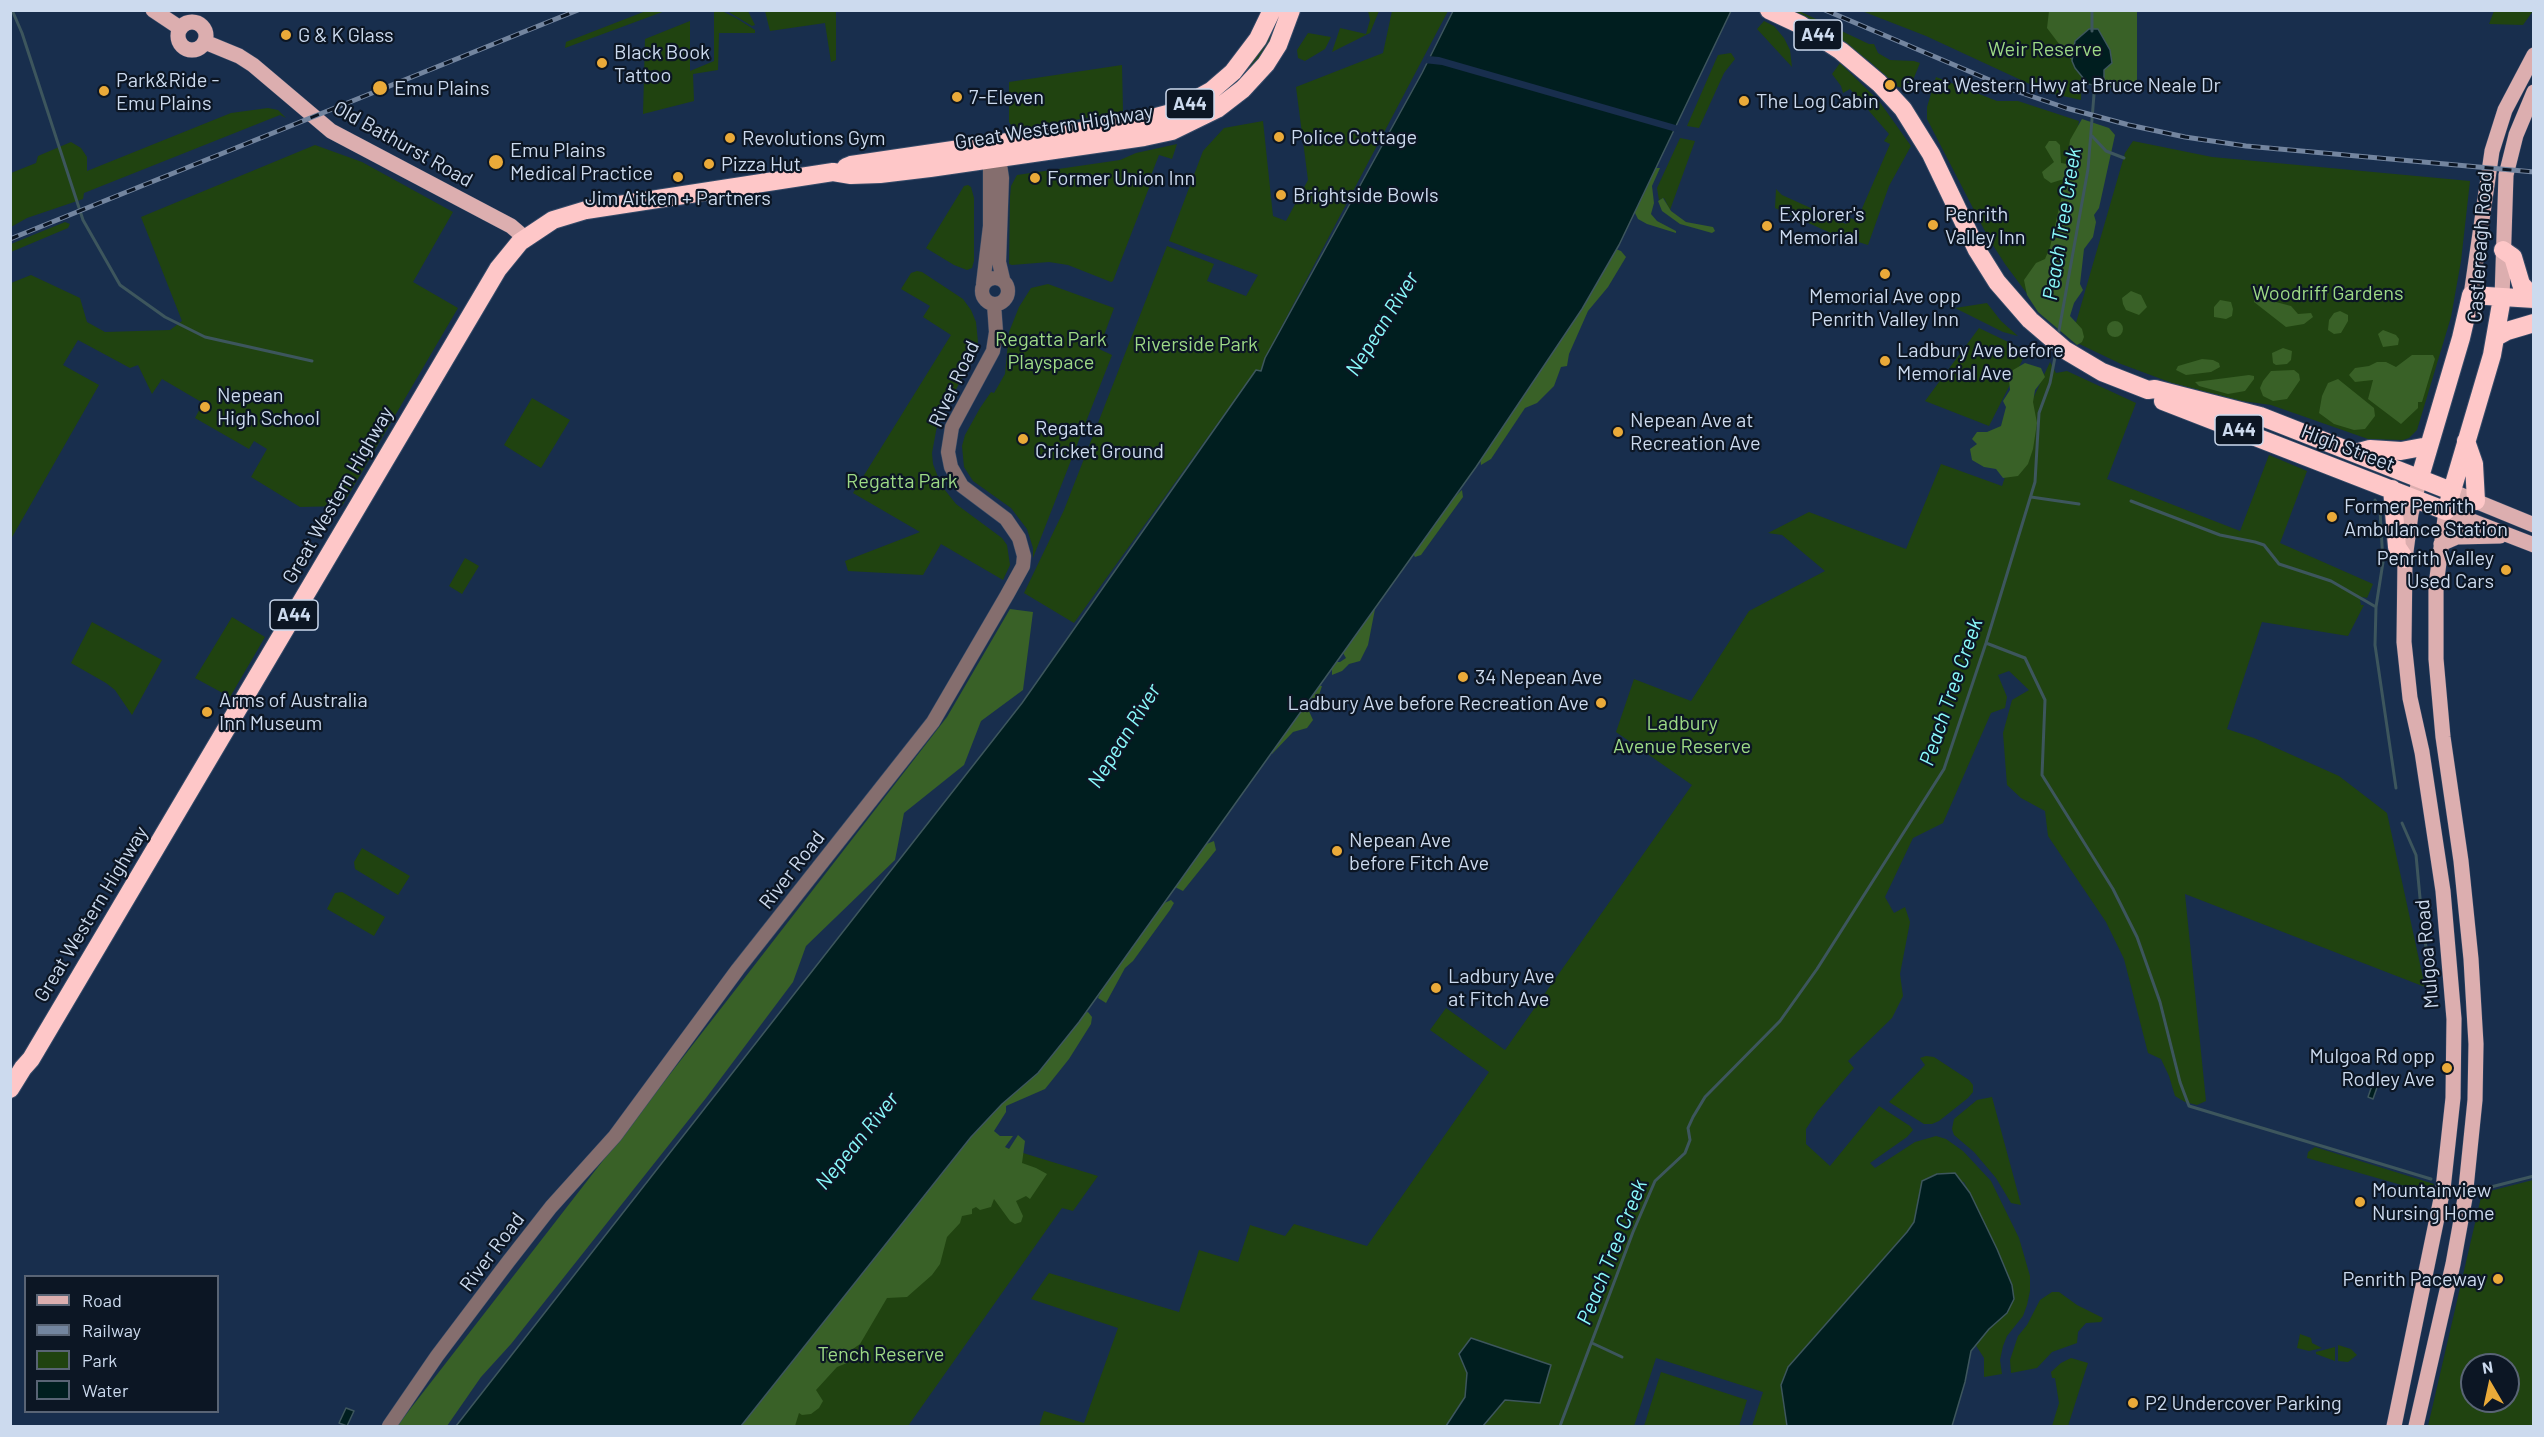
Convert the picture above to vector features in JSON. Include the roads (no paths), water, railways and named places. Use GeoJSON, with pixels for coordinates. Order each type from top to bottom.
{"type":"FeatureCollection","features":[{"type":"Feature","properties":{"kind":"highway","name":"Great Western Highway"},"geometry":{"type":"LineString","coordinates":[[996,154],[1130,124],[1178,110],[1212,91],[1233,72],[1258,39],[1272,10]]}},
{"type":"Feature","properties":{"kind":"highway","name":"Great Western Highway"},"geometry":{"type":"LineString","coordinates":[[10,1089],[31,1059],[492,278],[508,254],[525,238],[553,220],[580,211],[840,171],[851,165],[996,154],[1144,137],[1190,123],[1229,101],[1260,71],[1278,45],[1291,10]]}},
{"type":"Feature","properties":{"kind":"highway","name":"High Street"},"geometry":{"type":"LineString","coordinates":[[1771,11],[1801,25],[1841,51],[1879,82],[1903,109],[1931,154],[1988,268],[2014,304],[2049,338],[2065,350],[2102,372],[2148,390],[2155,389],[2251,414],[2420,477],[2451,491]]}},
{"type":"Feature","properties":{"kind":"highway"},"geometry":{"type":"LineString","coordinates":[[2503,250],[2513,257],[2521,284],[2534,299]]}},
{"type":"Feature","properties":{"kind":"highway"},"geometry":{"type":"LineString","coordinates":[[2469,305],[2501,304],[2534,299]]}},
{"type":"Feature","properties":{"kind":"highway"},"geometry":{"type":"LineString","coordinates":[[2501,304],[2534,311]]}},
{"type":"Feature","properties":{"kind":"highway","name":"Castlereagh Road"},"geometry":{"type":"LineString","coordinates":[[2446,511],[2496,337],[2501,304]]}},
{"type":"Feature","properties":{"kind":"highway","name":"Castlereagh Road"},"geometry":{"type":"LineString","coordinates":[[2420,477],[2469,305]]}},
{"type":"Feature","properties":{"kind":"highway"},"geometry":{"type":"LineString","coordinates":[[2496,337],[2507,330],[2534,323]]}},
{"type":"Feature","properties":{"kind":"highway","name":"High Street"},"geometry":{"type":"LineString","coordinates":[[2148,390],[2153,397],[2446,511]]}},
{"type":"Feature","properties":{"kind":"highway"},"geometry":{"type":"LineString","coordinates":[[2466,441],[2474,464],[2476,501]]}},
{"type":"Feature","properties":{"kind":"highway","name":"High Street"},"geometry":{"type":"LineString","coordinates":[[2355,454],[2370,449],[2401,451],[2428,446]]}},
{"type":"Feature","properties":{"kind":"highway"},"geometry":{"type":"LineString","coordinates":[[2392,489],[2397,547],[2406,559]]}},
{"type":"Feature","properties":{"kind":"highway","name":"Great Western Highway"},"geometry":{"type":"LineString","coordinates":[[10,1101],[28,1071],[31,1059]]}},
{"type":"Feature","properties":{"kind":"main road","name":"Old Bathurst Road"},"geometry":{"type":"LineString","coordinates":[[153,10],[180,28],[179,42],[185,48],[196,50],[205,42],[239,56],[253,65],[331,131],[511,226],[525,238]]}},
{"type":"Feature","properties":{"kind":"main road","name":"Castlereagh Road"},"geometry":{"type":"LineString","coordinates":[[2469,305],[2492,151],[2505,110],[2534,55]]}},
{"type":"Feature","properties":{"kind":"main road","name":"Castlereagh Road"},"geometry":{"type":"LineString","coordinates":[[2501,304],[2507,167],[2516,135],[2534,92]]}},
{"type":"Feature","properties":{"kind":"main road","name":"Mulgoa Road"},"geometry":{"type":"LineString","coordinates":[[2394,1426],[2444,1189],[2453,1098],[2452,987],[2444,891],[2405,658],[2403,617],[2406,559],[2414,498],[2420,477]]}},
{"type":"Feature","properties":{"kind":"main road","name":"High Street"},"geometry":{"type":"LineString","coordinates":[[2451,491],[2534,525]]}},
{"type":"Feature","properties":{"kind":"main road","name":"High Street"},"geometry":{"type":"LineString","coordinates":[[2446,511],[2534,545]]}},
{"type":"Feature","properties":{"kind":"main road"},"geometry":{"type":"LineString","coordinates":[[2416,1426],[2449,1283],[2465,1198],[2474,1118],[2476,1067],[2472,959],[2436,658],[2436,585],[2446,511]]}},
{"type":"Feature","properties":{"kind":"main road"},"geometry":{"type":"LineString","coordinates":[[2441,544],[2457,537],[2510,536]]}},
{"type":"Feature","properties":{"kind":"street"},"geometry":{"type":"LineString","coordinates":[[996,154],[1002,178],[999,262],[1003,279],[1008,286],[1008,295],[1003,302],[994,304],[983,297],[983,284],[996,154]]}},
{"type":"Feature","properties":{"kind":"street"},"geometry":{"type":"LineString","coordinates":[[983,284],[994,277],[1003,279]]}},
{"type":"Feature","properties":{"kind":"street","name":"River Road"},"geometry":{"type":"LineString","coordinates":[[389,1426],[437,1356],[508,1262],[568,1187],[615,1136],[738,969],[933,722],[1023,566],[1024,556],[1019,538],[1006,519],[962,486],[951,467],[948,452],[952,428],[993,351],[996,332],[994,304]]}},
{"type":"Feature","properties":{"kind":"water","name":"Nepean River"},"geometry":{"type":"Polygon","coordinates":[[[1453,11],[1731,11],[1619,245],[1582,309],[1476,467],[1079,1022],[1038,1073],[1002,1104],[971,1137],[741,1426],[456,1426],[1022,703],[1256,370],[1261,371],[1265,358],[1422,73],[1453,11]]]}},
{"type":"Feature","properties":{"kind":"water"},"geometry":{"type":"Polygon","coordinates":[[[2089,29],[2098,29],[2110,50],[2112,63],[2104,70],[2104,82],[2098,86],[2088,84],[2072,61],[2075,41],[2089,29]]]}},
{"type":"Feature","properties":{"kind":"water"},"geometry":{"type":"Polygon","coordinates":[[[2375,1077],[2380,1079],[2373,1099],[2368,1097],[2375,1077]]]}},
{"type":"Feature","properties":{"kind":"water"},"geometry":{"type":"Polygon","coordinates":[[[1955,1173],[1970,1193],[1997,1249],[2012,1285],[2014,1299],[2007,1313],[1989,1329],[1971,1351],[1952,1426],[1787,1426],[1781,1385],[1788,1367],[1907,1232],[1914,1222],[1922,1181],[1937,1174],[1955,1173]]]}},
{"type":"Feature","properties":{"kind":"water"},"geometry":{"type":"Polygon","coordinates":[[[1471,1338],[1551,1365],[1540,1403],[1505,1400],[1483,1426],[1446,1426],[1465,1397],[1467,1373],[1459,1354],[1471,1338]]]}},
{"type":"Feature","properties":{"kind":"water"},"geometry":{"type":"Polygon","coordinates":[[[346,1408],[354,1411],[347,1426],[339,1423],[346,1408]]]}},
{"type":"Feature","properties":{"kind":"waterway"},"geometry":{"type":"LineString","coordinates":[[12,10],[22,33],[83,220],[120,285],[165,317],[205,337],[312,361]]}},
{"type":"Feature","properties":{"kind":"waterway","name":"Peach Tree Creek"},"geometry":{"type":"LineString","coordinates":[[2092,10],[2092,31]]}},
{"type":"Feature","properties":{"kind":"waterway","name":"Peach Tree Creek"},"geometry":{"type":"LineString","coordinates":[[2058,336],[2088,169],[2095,82]]}},
{"type":"Feature","properties":{"kind":"waterway"},"geometry":{"type":"LineString","coordinates":[[2092,136],[2106,151],[2124,158]]}},
{"type":"Feature","properties":{"kind":"waterway","name":"Peach Tree Creek"},"geometry":{"type":"LineString","coordinates":[[1560,1426],[1633,1232],[1655,1181],[1685,1153],[1690,1140],[1688,1128],[1705,1097],[1780,1021],[1817,969],[1944,769],[1986,643],[2035,482],[2039,413],[2050,383],[2056,352]]}},
{"type":"Feature","properties":{"kind":"waterway"},"geometry":{"type":"LineString","coordinates":[[2031,497],[2079,504]]}},
{"type":"Feature","properties":{"kind":"waterway"},"geometry":{"type":"LineString","coordinates":[[2375,500],[2380,511],[2383,562],[2376,607]]}},
{"type":"Feature","properties":{"kind":"waterway"},"geometry":{"type":"LineString","coordinates":[[2131,501],[2220,535],[2264,545],[2279,564],[2331,581],[2376,607],[2375,645],[2396,788]]}},
{"type":"Feature","properties":{"kind":"waterway"},"geometry":{"type":"LineString","coordinates":[[1986,643],[2025,658],[2045,700],[2042,775],[2113,889],[2137,937],[2160,1002],[2180,1082],[2189,1106],[2431,1179]]}},
{"type":"Feature","properties":{"kind":"waterway"},"geometry":{"type":"LineString","coordinates":[[2402,823],[2416,855],[2423,930],[2428,958],[2435,971]]}},
{"type":"Feature","properties":{"kind":"waterway"},"geometry":{"type":"LineString","coordinates":[[2483,1189],[2534,1176]]}},
{"type":"Feature","properties":{"kind":"waterway"},"geometry":{"type":"LineString","coordinates":[[1592,1343],[1622,1357]]}},
{"type":"Feature","properties":{"kind":"railway"},"geometry":{"type":"LineString","coordinates":[[10,239],[578,10]]}},
{"type":"Feature","properties":{"kind":"railway"},"geometry":{"type":"LineString","coordinates":[[1825,10],[2013,90],[2066,108],[2129,125],[2185,137],[2246,146],[2534,172]]}},
{"type":"Feature","properties":{"kind":"place","name":"G & K Glass"},"geometry":{"type":"Point","coordinates":[286,35]}},
{"type":"Feature","properties":{"kind":"place","name":"Black Book Tattoo"},"geometry":{"type":"Point","coordinates":[602,63]}},
{"type":"Feature","properties":{"kind":"place","name":"Great Western Hwy at Bruce Neale Dr"},"geometry":{"type":"Point","coordinates":[1890,85]}},
{"type":"Feature","properties":{"kind":"place","name":"Emu Plains"},"geometry":{"type":"Point","coordinates":[380,88]}},
{"type":"Feature","properties":{"kind":"place","name":"Park&Ride - Emu Plains"},"geometry":{"type":"Point","coordinates":[104,91]}},
{"type":"Feature","properties":{"kind":"place","name":"7-Eleven"},"geometry":{"type":"Point","coordinates":[957,97]}},
{"type":"Feature","properties":{"kind":"place","name":"The Log Cabin"},"geometry":{"type":"Point","coordinates":[1744,101]}},
{"type":"Feature","properties":{"kind":"place","name":"Police Cottage"},"geometry":{"type":"Point","coordinates":[1279,137]}},
{"type":"Feature","properties":{"kind":"place","name":"Revolutions Gym"},"geometry":{"type":"Point","coordinates":[730,138]}},
{"type":"Feature","properties":{"kind":"place","name":"Emu Plains Medical Practice"},"geometry":{"type":"Point","coordinates":[496,162]}},
{"type":"Feature","properties":{"kind":"place","name":"Pizza Hut"},"geometry":{"type":"Point","coordinates":[709,164]}},
{"type":"Feature","properties":{"kind":"place","name":"Jim Aitken + Partners"},"geometry":{"type":"Point","coordinates":[678,177]}},
{"type":"Feature","properties":{"kind":"place","name":"Former Union Inn"},"geometry":{"type":"Point","coordinates":[1035,178]}},
{"type":"Feature","properties":{"kind":"place","name":"Brightside Bowls"},"geometry":{"type":"Point","coordinates":[1281,195]}},
{"type":"Feature","properties":{"kind":"place","name":"Penrith Valley Inn"},"geometry":{"type":"Point","coordinates":[1933,225]}},
{"type":"Feature","properties":{"kind":"place","name":"Explorer's Memorial"},"geometry":{"type":"Point","coordinates":[1767,226]}},
{"type":"Feature","properties":{"kind":"place","name":"Memorial Ave opp Penrith Valley Inn"},"geometry":{"type":"Point","coordinates":[1885,274]}},
{"type":"Feature","properties":{"kind":"place","name":"Ladbury Ave before Memorial Ave"},"geometry":{"type":"Point","coordinates":[1885,361]}},
{"type":"Feature","properties":{"kind":"place","name":"Nepean High School"},"geometry":{"type":"Point","coordinates":[205,407]}},
{"type":"Feature","properties":{"kind":"place","name":"Nepean Ave at Recreation Ave"},"geometry":{"type":"Point","coordinates":[1618,432]}},
{"type":"Feature","properties":{"kind":"place","name":"Regatta Cricket Ground"},"geometry":{"type":"Point","coordinates":[1023,439]}},
{"type":"Feature","properties":{"kind":"place","name":"Former Penrith Ambulance Station"},"geometry":{"type":"Point","coordinates":[2332,517]}},
{"type":"Feature","properties":{"kind":"place","name":"Penrith Valley Used Cars"},"geometry":{"type":"Point","coordinates":[2506,570]}},
{"type":"Feature","properties":{"kind":"place","name":"34 Nepean Ave"},"geometry":{"type":"Point","coordinates":[1463,677]}},
{"type":"Feature","properties":{"kind":"place","name":"Ladbury Ave before Recreation Ave"},"geometry":{"type":"Point","coordinates":[1601,703]}},
{"type":"Feature","properties":{"kind":"place","name":"Arms of Australia Inn Museum"},"geometry":{"type":"Point","coordinates":[207,712]}},
{"type":"Feature","properties":{"kind":"place","name":"Nepean Ave before Fitch Ave"},"geometry":{"type":"Point","coordinates":[1337,851]}},
{"type":"Feature","properties":{"kind":"place","name":"Ladbury Ave at Fitch Ave"},"geometry":{"type":"Point","coordinates":[1436,988]}},
{"type":"Feature","properties":{"kind":"place","name":"Mulgoa Rd opp Rodley Ave"},"geometry":{"type":"Point","coordinates":[2447,1068]}},
{"type":"Feature","properties":{"kind":"place","name":"Mountainview Nursing Home"},"geometry":{"type":"Point","coordinates":[2360,1202]}},
{"type":"Feature","properties":{"kind":"place","name":"Penrith Paceway"},"geometry":{"type":"Point","coordinates":[2498,1279]}},
{"type":"Feature","properties":{"kind":"place","name":"P2 Undercover Parking"},"geometry":{"type":"Point","coordinates":[2133,1403]}},
{"type":"Feature","properties":{"kind":"park label","name":"Weir Reserve"},"geometry":{"type":"Point","coordinates":[2045,49]}},
{"type":"Feature","properties":{"kind":"park label","name":"Woodriff Gardens"},"geometry":{"type":"Point","coordinates":[2328,293]}},
{"type":"Feature","properties":{"kind":"park label","name":"Riverside Park"},"geometry":{"type":"Point","coordinates":[1196,344]}},
{"type":"Feature","properties":{"kind":"park label","name":"Regatta Park Playspace"},"geometry":{"type":"Point","coordinates":[1051,350]}},
{"type":"Feature","properties":{"kind":"park label","name":"Regatta Park"},"geometry":{"type":"Point","coordinates":[902,481]}},
{"type":"Feature","properties":{"kind":"park label","name":"Ladbury Avenue Reserve"},"geometry":{"type":"Point","coordinates":[1682,734]}},
{"type":"Feature","properties":{"kind":"park label","name":"Tench Reserve"},"geometry":{"type":"Point","coordinates":[881,1354]}}]}
